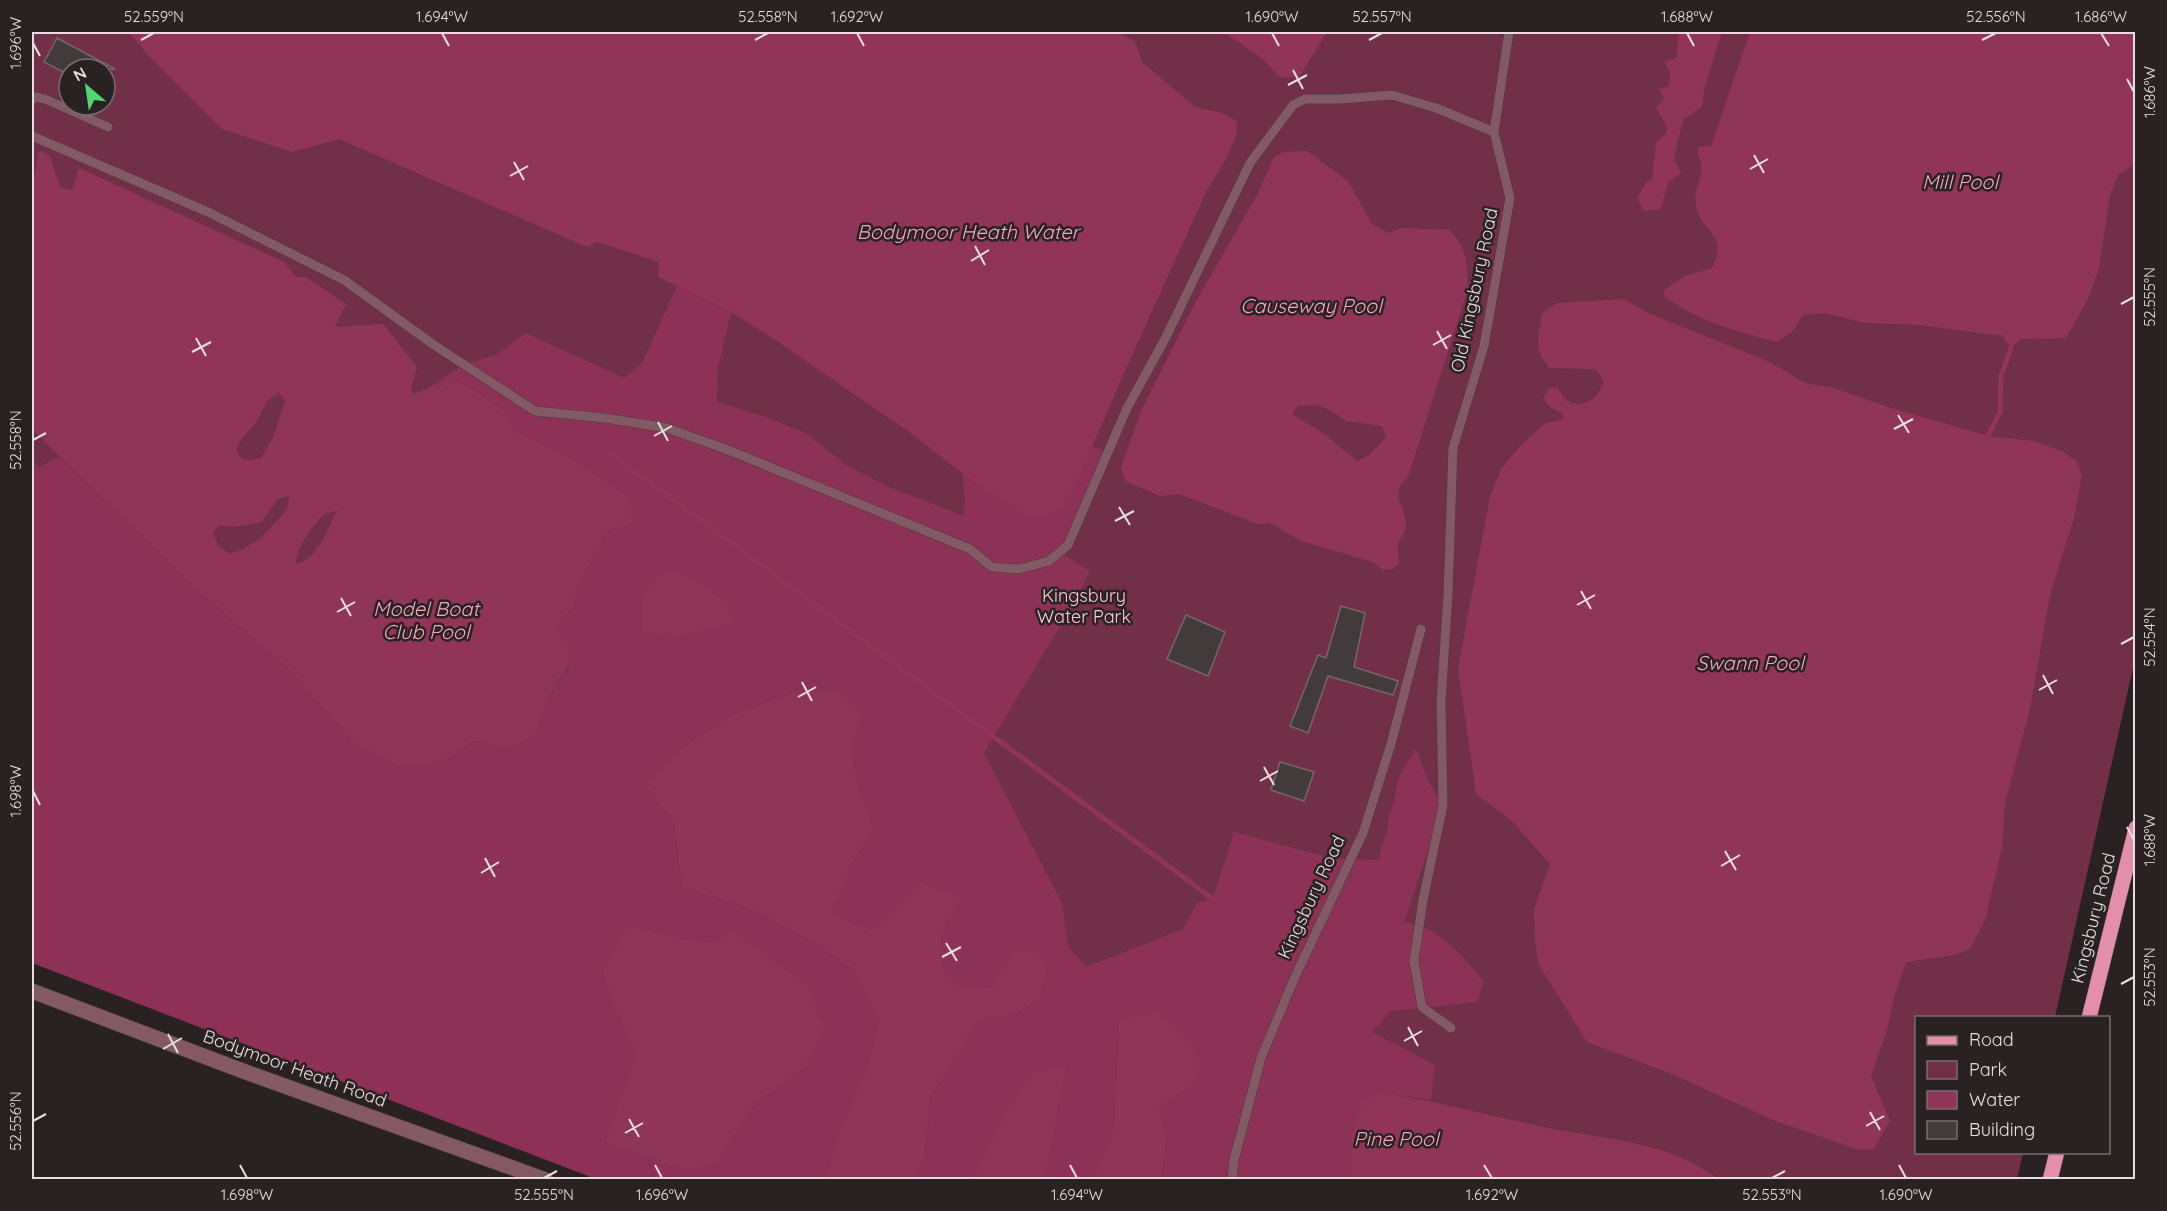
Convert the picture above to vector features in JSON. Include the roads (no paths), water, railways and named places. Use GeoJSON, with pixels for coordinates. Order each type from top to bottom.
{"type":"FeatureCollection","features":[{"type":"Feature","properties":{"kind":"main road","name":"Kingsbury Road"},"geometry":{"type":"LineString","coordinates":[[2089,1016],[2136,828]]}},
{"type":"Feature","properties":{"kind":"main road"},"geometry":{"type":"LineString","coordinates":[[2050,1179],[2056,1154]]}},
{"type":"Feature","properties":{"kind":"street","name":"Bodymoor Heath Road"},"geometry":{"type":"LineString","coordinates":[[32,991],[243,1071],[546,1179]]}},
{"type":"Feature","properties":{"kind":"lane","name":"Old Kingsbury Road"},"geometry":{"type":"LineString","coordinates":[[1451,1028],[1422,1007],[1414,961],[1423,900],[1443,805],[1441,701],[1448,595],[1453,448],[1484,346],[1510,198],[1494,132],[1509,32]]}},
{"type":"Feature","properties":{"kind":"lane"},"geometry":{"type":"LineString","coordinates":[[32,136],[208,212],[344,280],[434,345],[535,411],[605,418],[667,428],[728,450],[970,549],[992,567],[1019,569],[1049,561],[1068,544],[1127,408],[1165,339],[1250,163],[1293,105],[1305,99],[1392,95],[1436,108],[1494,132]]}},
{"type":"Feature","properties":{"kind":"lane"},"geometry":{"type":"LineString","coordinates":[[32,99],[45,99],[108,127]]}},
{"type":"Feature","properties":{"kind":"lane","name":"Kingsbury Road"},"geometry":{"type":"LineString","coordinates":[[1232,1179],[1234,1160],[1261,1058],[1294,979],[1363,832],[1391,744],[1421,629]]}},
{"type":"Feature","properties":{"kind":"water","name":"Bodymoor Heath Water"},"geometry":{"type":"Polygon","coordinates":[[[128,32],[1117,32],[1135,41],[1142,62],[1195,107],[1222,113],[1237,121],[1236,137],[1206,192],[1081,473],[1062,509],[1045,518],[1028,516],[977,485],[912,434],[731,312],[658,277],[659,262],[597,242],[587,247],[339,139],[292,152],[222,129],[128,32]]]}},
{"type":"Feature","properties":{"kind":"water"},"geometry":{"type":"Polygon","coordinates":[[[1224,32],[1327,32],[1299,77],[1280,78],[1264,60],[1224,32]]]}},
{"type":"Feature","properties":{"kind":"water"},"geometry":{"type":"Polygon","coordinates":[[[1677,32],[1722,32],[1705,86],[1702,107],[1683,120],[1674,158],[1681,173],[1668,182],[1661,209],[1644,211],[1637,198],[1646,183],[1652,179],[1656,143],[1667,132],[1666,125],[1656,108],[1664,99],[1659,89],[1669,86],[1670,73],[1664,62],[1676,58],[1679,35],[1677,32]]]}},
{"type":"Feature","properties":{"kind":"water","name":"Mill Pool"},"geometry":{"type":"Polygon","coordinates":[[[1750,32],[2135,32],[2135,164],[2119,174],[2110,195],[2099,268],[2088,299],[2066,338],[2021,339],[2011,348],[2003,336],[1919,325],[1865,323],[1825,313],[1803,315],[1793,331],[1777,342],[1733,330],[1702,318],[1675,304],[1664,295],[1664,290],[1685,276],[1712,268],[1716,256],[1718,247],[1716,240],[1699,216],[1695,201],[1701,170],[1698,147],[1711,146],[1750,32]]]}},
{"type":"Feature","properties":{"kind":"water","name":"Model Boat Club Pool"},"geometry":{"type":"Polygon","coordinates":[[[39,150],[50,156],[60,187],[72,190],[79,168],[284,262],[296,277],[306,277],[346,304],[335,327],[383,324],[417,367],[411,389],[414,394],[428,388],[460,381],[507,412],[516,431],[575,460],[627,498],[633,515],[627,526],[608,530],[578,588],[573,608],[556,627],[568,649],[570,661],[552,692],[537,728],[531,735],[524,741],[510,746],[474,741],[451,756],[413,766],[396,764],[355,743],[286,667],[187,581],[32,429],[32,178],[39,150]],[[279,392],[267,401],[257,421],[241,440],[236,450],[242,459],[261,458],[273,438],[285,401],[279,392]],[[289,496],[278,499],[261,522],[234,527],[220,525],[213,532],[218,545],[229,554],[260,539],[287,510],[289,496]],[[337,511],[328,513],[319,519],[310,531],[299,551],[296,564],[304,561],[316,550],[337,511]]]}},
{"type":"Feature","properties":{"kind":"water","name":"Causeway Pool"},"geometry":{"type":"Polygon","coordinates":[[[1307,151],[1348,181],[1372,224],[1389,233],[1402,228],[1449,230],[1460,244],[1465,257],[1468,289],[1408,477],[1399,491],[1406,523],[1398,544],[1399,564],[1392,569],[1383,570],[1373,562],[1301,541],[1270,523],[1258,524],[1179,494],[1160,496],[1125,481],[1121,467],[1141,411],[1195,303],[1257,195],[1274,157],[1283,152],[1307,151]],[[1317,405],[1298,406],[1292,414],[1326,435],[1357,461],[1369,455],[1386,437],[1382,426],[1346,421],[1330,410],[1317,405]]]}},
{"type":"Feature","properties":{"kind":"water","name":"Swann Pool"},"geometry":{"type":"Polygon","coordinates":[[[1624,299],[1648,313],[1772,363],[1805,383],[1834,388],[1888,407],[1988,436],[2033,441],[2062,451],[2077,462],[2082,474],[2074,518],[2050,595],[2030,709],[2005,803],[2002,848],[1985,920],[1970,949],[1954,955],[1906,962],[1871,1076],[1890,1121],[1874,1149],[1859,1150],[1773,1120],[1672,1074],[1587,1042],[1539,965],[1535,941],[1534,909],[1550,864],[1511,820],[1476,794],[1458,669],[1490,496],[1501,469],[1520,446],[1544,424],[1563,419],[1563,414],[1550,407],[1543,399],[1549,388],[1558,387],[1566,399],[1579,404],[1594,398],[1604,381],[1596,369],[1550,368],[1539,349],[1538,336],[1542,314],[1557,303],[1624,299]]]}},
{"type":"Feature","properties":{"kind":"water"},"geometry":{"type":"Polygon","coordinates":[[[676,572],[701,583],[726,602],[733,623],[679,636],[643,632],[643,599],[658,574],[676,572]]]}},
{"type":"Feature","properties":{"kind":"water"},"geometry":{"type":"Polygon","coordinates":[[[792,693],[840,693],[862,716],[851,750],[858,786],[874,828],[853,862],[831,914],[872,930],[920,883],[961,897],[942,934],[940,962],[956,984],[992,987],[1014,952],[1036,950],[1047,970],[1040,999],[1014,1015],[977,1020],[960,1052],[931,1096],[924,1162],[915,1179],[825,1179],[839,1131],[867,1068],[879,1020],[854,971],[815,943],[751,909],[682,887],[674,822],[644,785],[681,748],[734,714],[792,693]]]}},
{"type":"Feature","properties":{"kind":"water"},"geometry":{"type":"Polygon","coordinates":[[[627,926],[679,938],[716,942],[730,930],[807,984],[825,1030],[803,1069],[756,1103],[717,1163],[686,1170],[605,1142],[636,1054],[614,1007],[603,972],[627,926]]]}},
{"type":"Feature","properties":{"kind":"water"},"geometry":{"type":"Polygon","coordinates":[[[1157,1012],[1183,1033],[1201,1062],[1191,1086],[1159,1108],[1166,1141],[1162,1179],[1093,1179],[1114,1129],[1119,1019],[1157,1012]]]}},
{"type":"Feature","properties":{"kind":"water"},"geometry":{"type":"Polygon","coordinates":[[[1067,1066],[1047,1168],[1040,1179],[972,1179],[1002,1119],[1033,1071],[1067,1066]]]}},
{"type":"Feature","properties":{"kind":"water","name":"Pine Pool"},"geometry":{"type":"Polygon","coordinates":[[[1377,1092],[1658,1149],[1699,1166],[1718,1179],[1352,1179],[1352,1131],[1362,1102],[1377,1092]]]}},
{"type":"Feature","properties":{"kind":"waterway"},"geometry":{"type":"LineString","coordinates":[[1988,436],[2000,412],[2001,376],[2011,348]]}},
{"type":"Feature","properties":{"kind":"waterway"},"geometry":{"type":"LineString","coordinates":[[610,453],[1213,899]]}},
{"type":"Feature","properties":{"kind":"park label","name":"Kingsbury Water Park"},"geometry":{"type":"Point","coordinates":[1084,605]}}]}
